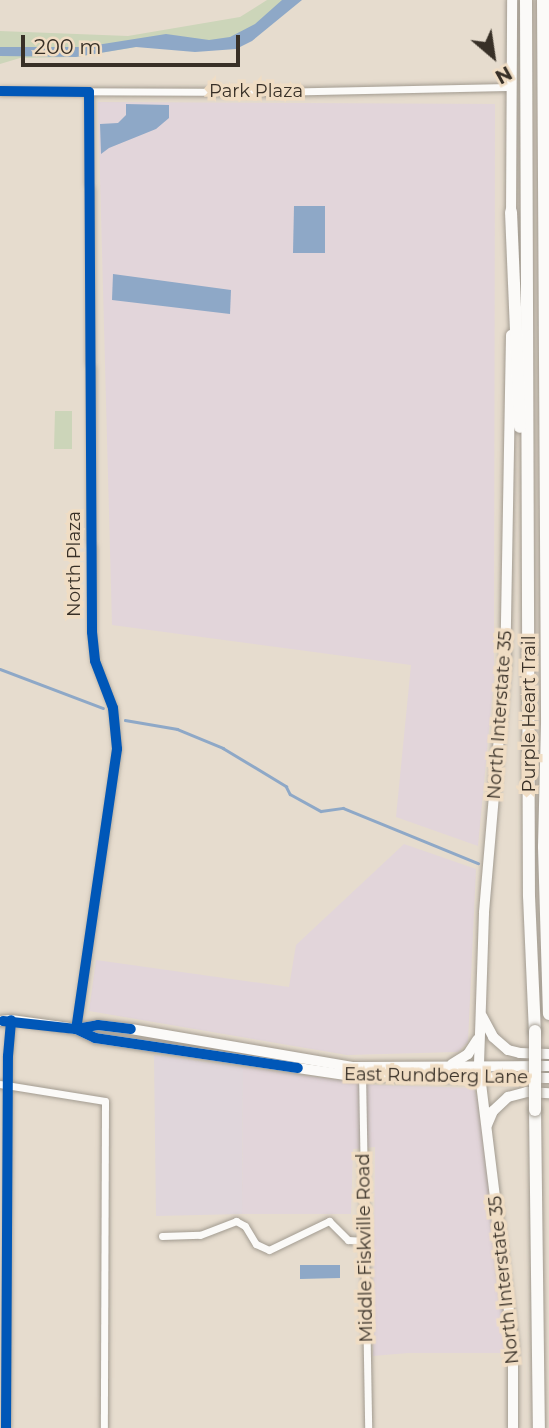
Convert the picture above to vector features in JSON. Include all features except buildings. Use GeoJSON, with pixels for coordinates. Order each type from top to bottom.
{"type":"FeatureCollection","features":[{"type":"Feature","properties":{"kind":"highway","name":"Purple Heart Trail"},"geometry":{"type":"LineString","coordinates":[[526,0],[529,896],[535,1031],[539,1428]]}},
{"type":"Feature","properties":{"kind":"highway","name":"Purple Heart Trail"},"geometry":{"type":"LineString","coordinates":[[542,0],[547,724],[544,847],[549,1014]]}},
{"type":"Feature","properties":{"kind":"highway"},"geometry":{"type":"LineString","coordinates":[[511,212],[517,297],[521,487],[528,532]]}},
{"type":"Feature","properties":{"kind":"highway"},"geometry":{"type":"LineString","coordinates":[[544,252],[549,237]]}},
{"type":"Feature","properties":{"kind":"main road","name":"North Interstate 35"},"geometry":{"type":"LineString","coordinates":[[512,0],[505,667],[484,913],[479,1072],[513,1345],[513,1428]]}},
{"type":"Feature","properties":{"kind":"main road"},"geometry":{"type":"LineString","coordinates":[[481,1013],[493,1037],[508,1049],[520,1053],[549,1054]]}},
{"type":"Feature","properties":{"kind":"main road","name":"East Rundberg Lane"},"geometry":{"type":"LineString","coordinates":[[0,1014],[6,1021],[76,1029],[98,1025],[131,1029],[362,1072],[479,1072],[549,1066]]}},
{"type":"Feature","properties":{"kind":"main road"},"geometry":{"type":"LineString","coordinates":[[447,1066],[468,1054],[479,1034]]}},
{"type":"Feature","properties":{"kind":"main road","name":"East Rundberg Lane"},"geometry":{"type":"LineString","coordinates":[[362,1072],[447,1066],[479,1072],[549,1078]]}},
{"type":"Feature","properties":{"kind":"main road"},"geometry":{"type":"LineString","coordinates":[[486,1125],[493,1111],[508,1097],[527,1092],[549,1093]]}},
{"type":"Feature","properties":{"kind":"street","name":"Park Plaza"},"geometry":{"type":"LineString","coordinates":[[0,91],[512,87]]}},
{"type":"Feature","properties":{"kind":"street","name":"North Plaza"},"geometry":{"type":"LineString","coordinates":[[76,1029],[117,749],[113,709],[95,661],[92,632],[89,92]]}},
{"type":"Feature","properties":{"kind":"street"},"geometry":{"type":"LineString","coordinates":[[6,1021],[6,1428]]}},
{"type":"Feature","properties":{"kind":"street","name":"Middle Fiskville Road"},"geometry":{"type":"LineString","coordinates":[[362,1072],[368,1428]]}},
{"type":"Feature","properties":{"kind":"street"},"geometry":{"type":"LineString","coordinates":[[4,1085],[105,1101],[104,1428]]}},
{"type":"Feature","properties":{"kind":"street"},"geometry":{"type":"LineString","coordinates":[[162,1236],[200,1235],[236,1221],[245,1226],[256,1244],[269,1250],[329,1221],[348,1240],[366,1241]]}},
{"type":"Feature","properties":{"kind":"shaded area"},"geometry":{"type":"Polygon","coordinates":[[[98,102],[495,104],[494,677],[478,846],[396,817],[411,665],[112,625],[98,102]]]}},
{"type":"Feature","properties":{"kind":"shaded area"},"geometry":{"type":"Polygon","coordinates":[[[404,844],[476,869],[468,1042],[458,1052],[347,1055],[89,1011],[96,960],[289,987],[296,945],[404,844]]]}},
{"type":"Feature","properties":{"kind":"shaded area"},"geometry":{"type":"Polygon","coordinates":[[[154,1055],[243,1067],[242,1214],[156,1216],[154,1055]]]}},
{"type":"Feature","properties":{"kind":"shaded area"},"geometry":{"type":"Polygon","coordinates":[[[243,1067],[376,1085],[474,1088],[478,1101],[509,1353],[408,1353],[373,1356],[375,1147],[353,1149],[351,1214],[242,1214],[243,1067]]]}},
{"type":"Feature","properties":{"kind":"green space"},"geometry":{"type":"Polygon","coordinates":[[[267,0],[296,0],[241,46],[136,47],[76,57],[20,58],[0,64],[0,31],[128,36],[240,17],[267,0]]]}},
{"type":"Feature","properties":{"kind":"green space"},"geometry":{"type":"Polygon","coordinates":[[[55,411],[72,411],[72,449],[54,449],[55,411]]]}},
{"type":"Feature","properties":{"kind":"water"},"geometry":{"type":"Polygon","coordinates":[[[282,0],[302,0],[252,41],[236,49],[195,52],[136,47],[76,57],[0,56],[0,47],[84,47],[166,34],[209,40],[230,37],[255,24],[282,0]]]}},
{"type":"Feature","properties":{"kind":"water"},"geometry":{"type":"Polygon","coordinates":[[[126,104],[169,105],[169,118],[156,129],[109,148],[101,154],[100,124],[118,123],[126,115],[126,104]]]}},
{"type":"Feature","properties":{"kind":"water"},"geometry":{"type":"Polygon","coordinates":[[[294,206],[325,206],[325,253],[293,253],[294,206]]]}},
{"type":"Feature","properties":{"kind":"water"},"geometry":{"type":"Polygon","coordinates":[[[113,274],[231,290],[230,314],[112,300],[113,274]]]}},
{"type":"Feature","properties":{"kind":"water"},"geometry":{"type":"Polygon","coordinates":[[[300,1265],[340,1265],[340,1278],[300,1279],[300,1265]]]}},
{"type":"Feature","properties":{"kind":"waterway"},"geometry":{"type":"LineString","coordinates":[[0,669],[103,708]]}},
{"type":"Feature","properties":{"kind":"waterway"},"geometry":{"type":"LineString","coordinates":[[125,720],[177,729],[223,748],[286,786],[290,794],[321,811],[343,808],[478,863]]}},
{"type":"Feature","properties":{"kind":"cycle path"},"geometry":{"type":"LineString","coordinates":[[0,91],[89,92],[92,632],[95,661],[113,708],[117,749],[76,1029]]}},
{"type":"Feature","properties":{"kind":"cycle path"},"geometry":{"type":"LineString","coordinates":[[6,1428],[8,1056],[11,1020]]}},
{"type":"Feature","properties":{"kind":"cycle path"},"geometry":{"type":"LineString","coordinates":[[3,1021],[76,1029],[98,1025],[131,1029]]}},
{"type":"Feature","properties":{"kind":"cycle path"},"geometry":{"type":"LineString","coordinates":[[76,1029],[95,1038],[298,1068]]}}]}
